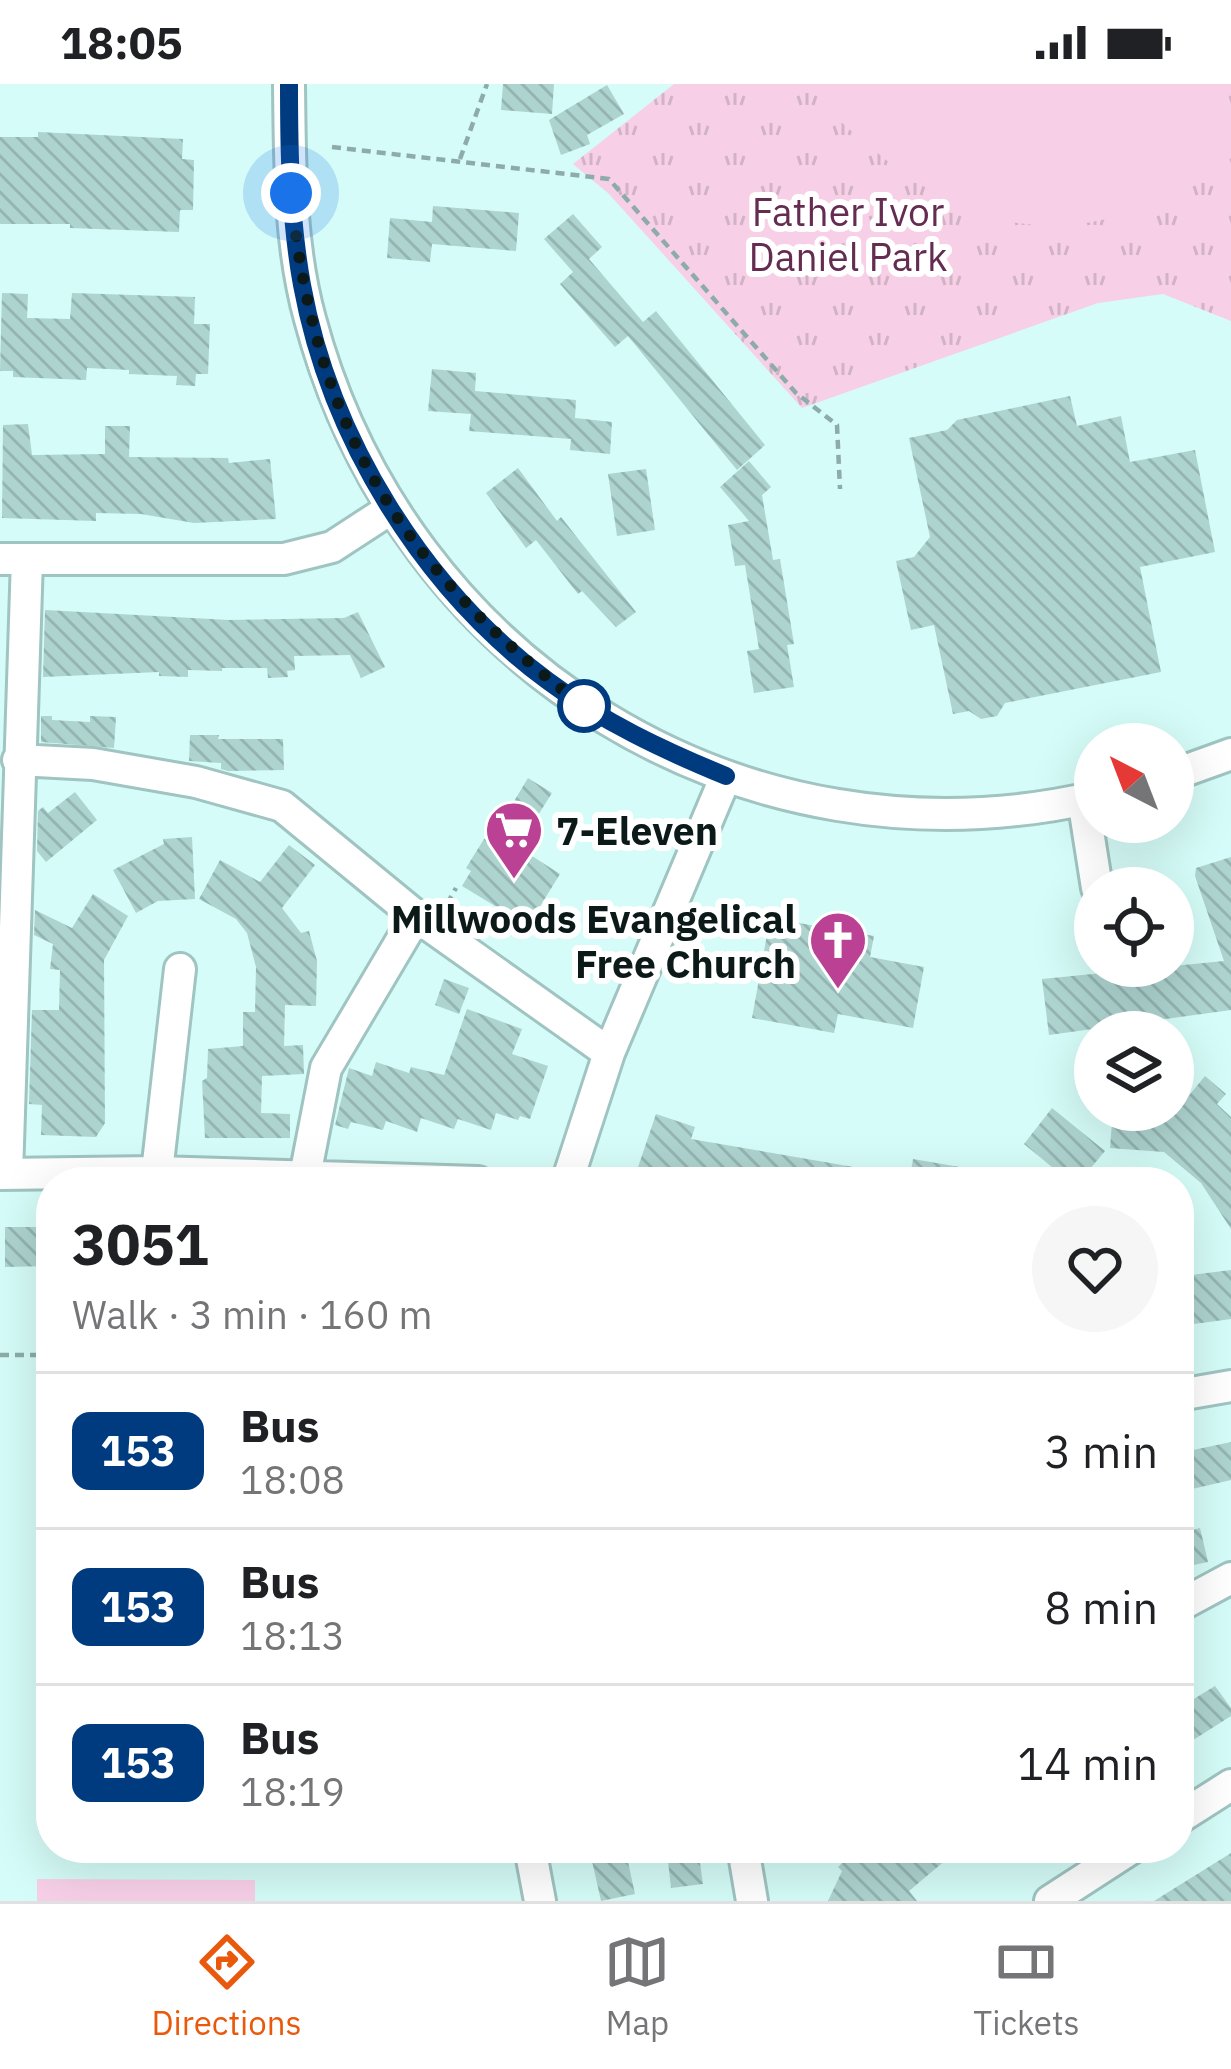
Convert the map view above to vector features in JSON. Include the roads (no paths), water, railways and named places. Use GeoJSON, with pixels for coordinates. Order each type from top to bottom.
{"type":"FeatureCollection","features":[{"type":"Feature","properties":{"kind":"street"},"geometry":{"type":"LineString","coordinates":[[289,84],[291,193],[310,320],[343,418],[392,508],[444,580],[525,663],[629,733],[726,776],[798,798],[914,815],[998,813],[1074,800]]}},
{"type":"Feature","properties":{"kind":"street"},"geometry":{"type":"LineString","coordinates":[[36,1174],[3,1174],[18,760],[14,559],[302,557],[332,547],[392,508]]}},
{"type":"Feature","properties":{"kind":"street"},"geometry":{"type":"LineString","coordinates":[[1194,767],[1231,754]]}},
{"type":"Feature","properties":{"kind":"street"},"geometry":{"type":"LineString","coordinates":[[18,760],[93,764],[175,778],[282,806],[609,1053]]}},
{"type":"Feature","properties":{"kind":"street"},"geometry":{"type":"LineString","coordinates":[[572,1167],[609,1053],[726,776]]}},
{"type":"Feature","properties":{"kind":"street"},"geometry":{"type":"LineString","coordinates":[[307,1167],[326,1068],[429,916]]}},
{"type":"Feature","properties":{"kind":"street"},"geometry":{"type":"LineString","coordinates":[[158,1167],[180,969]]}},
{"type":"Feature","properties":{"kind":"street"},"geometry":{"type":"LineString","coordinates":[[1194,1392],[1231,1386]]}},
{"type":"Feature","properties":{"kind":"street"},"geometry":{"type":"LineString","coordinates":[[1194,1598],[1231,1578]]}},
{"type":"Feature","properties":{"kind":"street"},"geometry":{"type":"LineString","coordinates":[[1194,1808],[1231,1784]]}},
{"type":"Feature","properties":{"kind":"street"},"geometry":{"type":"LineString","coordinates":[[533,1863],[540,1901]]}},
{"type":"Feature","properties":{"kind":"street"},"geometry":{"type":"LineString","coordinates":[[745,1863],[752,1901]]}},
{"type":"Feature","properties":{"kind":"street"},"geometry":{"type":"LineString","coordinates":[[1050,1901],[1109,1863]]}},
{"type":"Feature","properties":{"kind":"place","name":"7-Eleven"},"geometry":{"type":"Point","coordinates":[514,881]}},
{"type":"Feature","properties":{"kind":"place","name":"Millwoods Evangelical Free Church"},"geometry":{"type":"Point","coordinates":[838,991]}},
{"type":"Feature","properties":{"kind":"park label","name":"Father Ivor Daniel Park"},"geometry":{"type":"Point","coordinates":[848,234]}}]}
